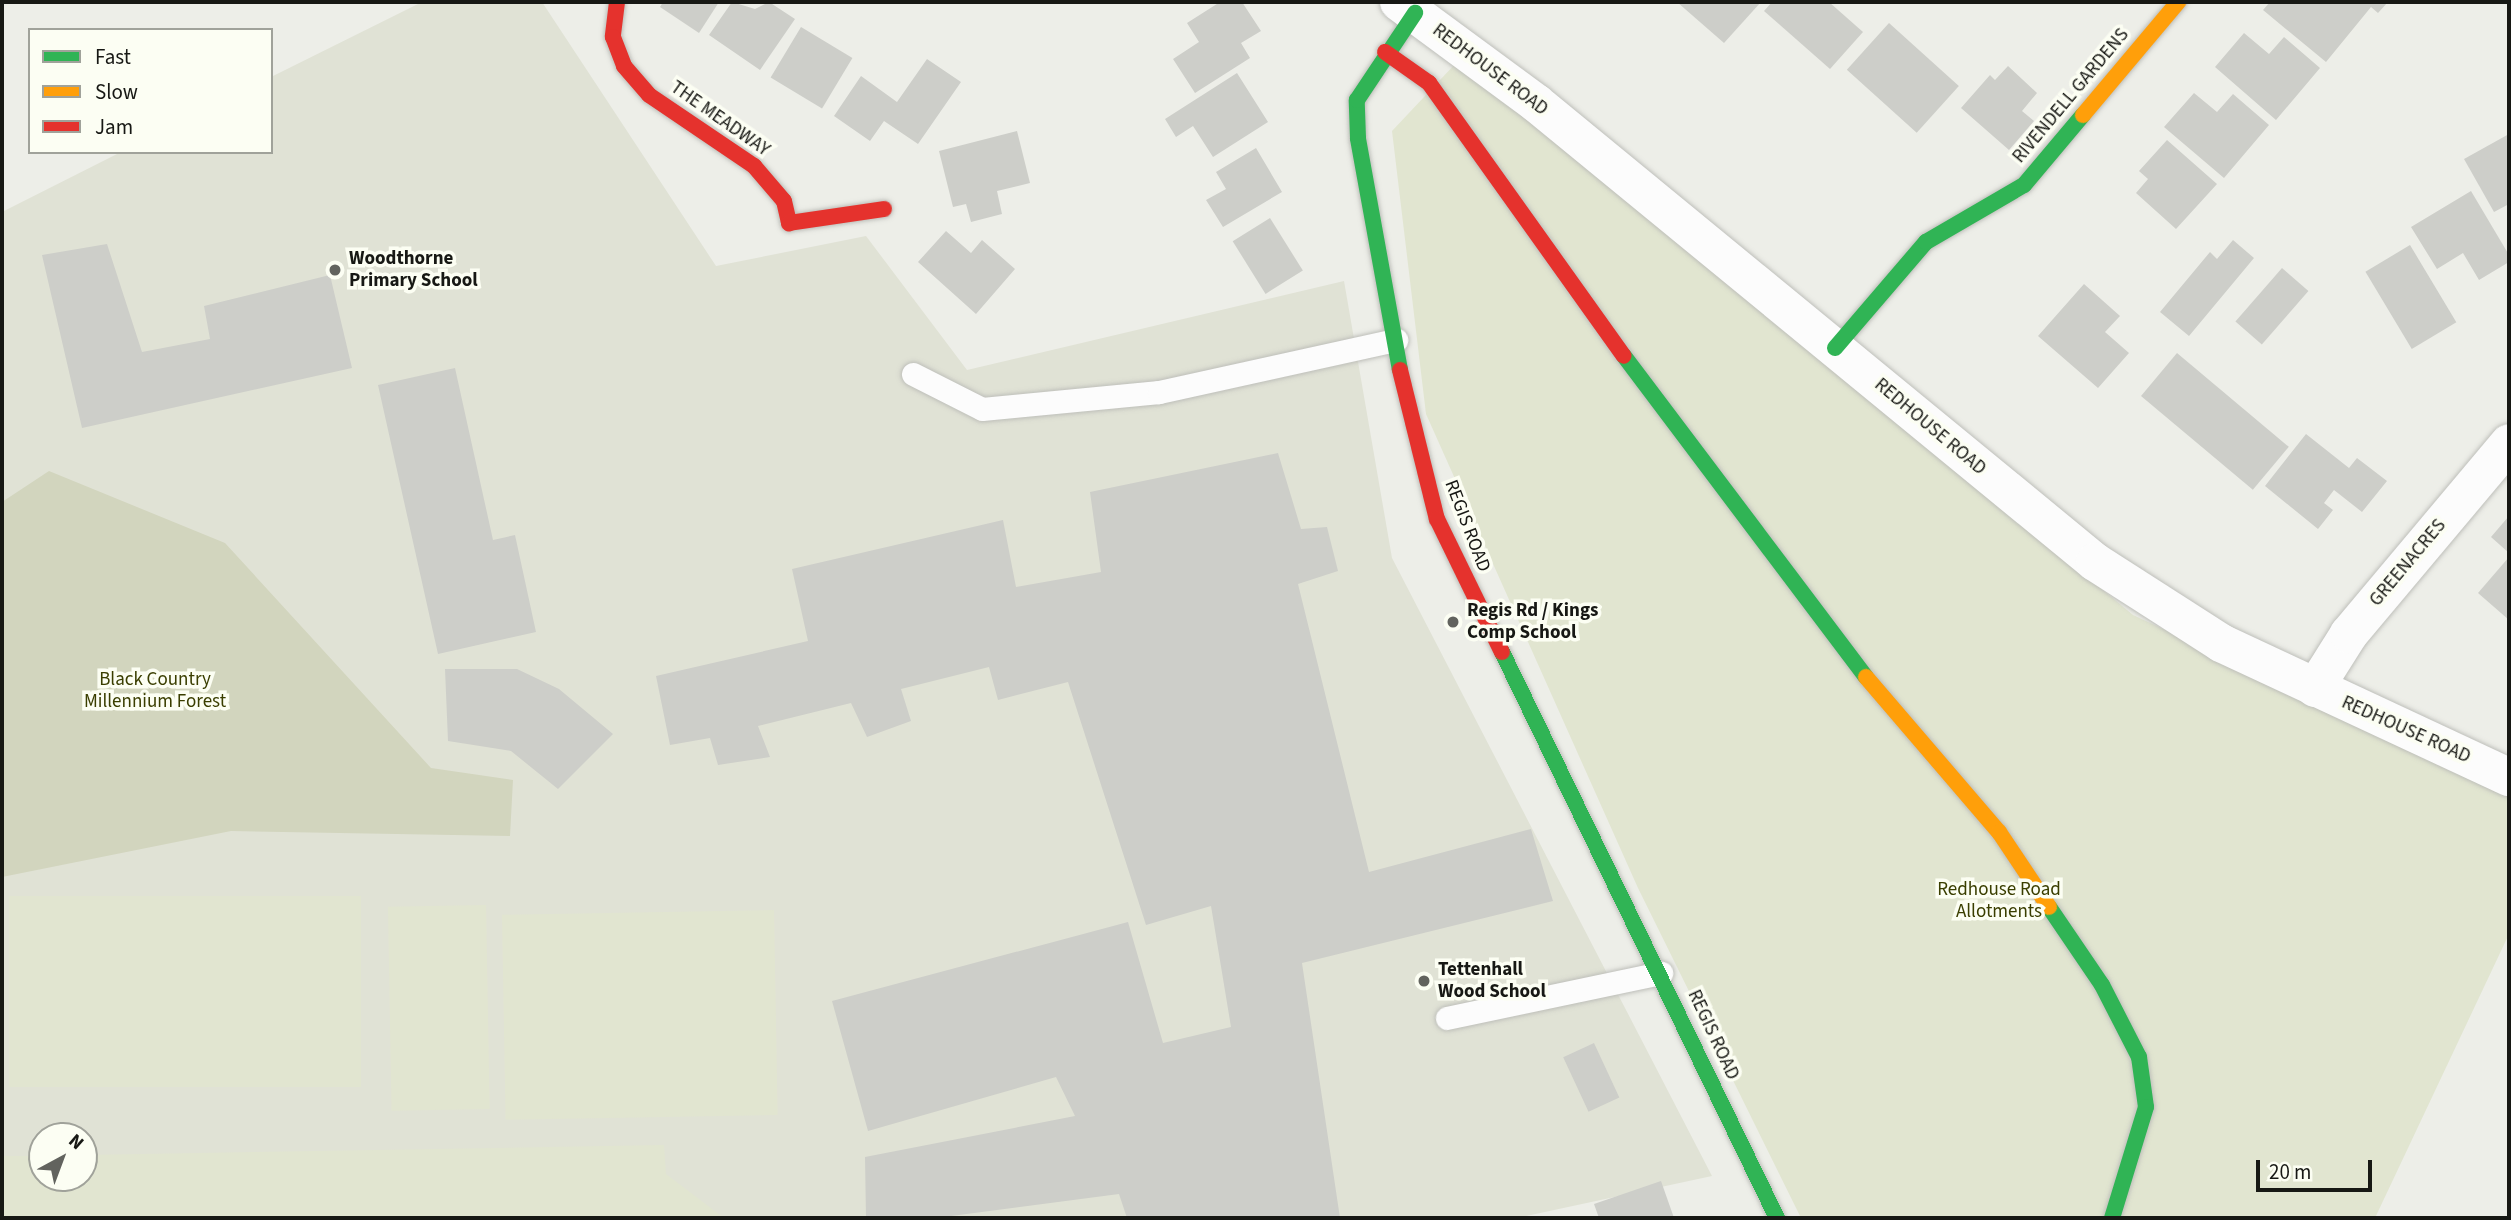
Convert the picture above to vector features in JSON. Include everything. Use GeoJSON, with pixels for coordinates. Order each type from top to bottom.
{"type":"FeatureCollection","features":[{"type":"Feature","properties":{"kind":"street","name":"THE MEADWAY"},"geometry":{"type":"LineString","coordinates":[[617,2],[613,37],[624,66],[649,95],[754,166],[784,201],[789,223],[884,209]]}},
{"type":"Feature","properties":{"kind":"street","name":"RIVENDELL GARDENS"},"geometry":{"type":"LineString","coordinates":[[1835,348],[1926,242],[2024,185],[2178,2]]}},
{"type":"Feature","properties":{"kind":"street","name":"REDHOUSE ROAD"},"geometry":{"type":"LineString","coordinates":[[1407,7],[1535,103],[2095,562],[2221,643],[2509,777]]}},
{"type":"Feature","properties":{"kind":"street","name":"REGIS ROAD"},"geometry":{"type":"LineString","coordinates":[[1407,7],[1357,100],[1357,138],[1410,423],[1437,519],[1661,973],[1777,1218]]}},
{"type":"Feature","properties":{"kind":"street"},"geometry":{"type":"LineString","coordinates":[[1385,52],[1429,83],[1550,258],[1846,652],[1925,751],[2000,832],[2102,985],[2139,1057],[2146,1107],[2112,1218]]}},
{"type":"Feature","properties":{"kind":"street","name":"GREENACRES"},"geometry":{"type":"LineString","coordinates":[[2315,688],[2348,634],[2509,443]]}},
{"type":"Feature","properties":{"kind":"lane"},"geometry":{"type":"LineString","coordinates":[[913,374],[982,410],[1159,392],[1396,340]]}},
{"type":"Feature","properties":{"kind":"lane"},"geometry":{"type":"LineString","coordinates":[[1447,1018],[1661,973]]}},
{"type":"Feature","properties":{"kind":"shaded area"},"geometry":{"type":"Polygon","coordinates":[[[422,2],[542,2],[716,266],[866,236],[967,370],[1344,281],[1392,558],[1712,1176],[1517,1218],[2,1218],[2,212],[117,154],[273,154],[273,76],[422,2]]]}},
{"type":"Feature","properties":{"kind":"green space","name":"Redhouse Road Allotments"},"geometry":{"type":"Polygon","coordinates":[[[1456,63],[1562,140],[2133,615],[2509,791],[2509,934],[2375,1218],[1801,1218],[1638,888],[1426,414],[1392,131],[1456,63]]]}},
{"type":"Feature","properties":{"kind":"green space","name":"Black Country Millennium Forest"},"geometry":{"type":"Polygon","coordinates":[[[49,471],[225,543],[431,768],[513,780],[510,836],[231,831],[2,877],[2,502],[49,471]]]}},
{"type":"Feature","properties":{"kind":"green space"},"geometry":{"type":"Polygon","coordinates":[[[9,896],[361,896],[361,1087],[9,1087],[9,896]]]}},
{"type":"Feature","properties":{"kind":"green space"},"geometry":{"type":"Polygon","coordinates":[[[486,905],[490,1109],[392,1111],[388,907],[486,905]]]}},
{"type":"Feature","properties":{"kind":"green space"},"geometry":{"type":"Polygon","coordinates":[[[774,910],[778,1115],[506,1120],[502,915],[774,910]]]}},
{"type":"Feature","properties":{"kind":"green space"},"geometry":{"type":"Polygon","coordinates":[[[664,1145],[666,1174],[724,1218],[2,1218],[2,1156],[28,1156],[28,1192],[98,1192],[98,1155],[664,1145]]]}},
{"type":"Feature","properties":{"kind":"building"},"geometry":{"type":"Polygon","coordinates":[[[663,2],[719,2],[699,33],[660,7],[663,2]]]}},
{"type":"Feature","properties":{"kind":"building"},"geometry":{"type":"Polygon","coordinates":[[[732,2],[755,9],[769,2],[795,19],[760,70],[709,35],[732,2]]]}},
{"type":"Feature","properties":{"kind":"building"},"geometry":{"type":"Polygon","coordinates":[[[1220,2],[1242,2],[1261,31],[1241,43],[1250,58],[1195,93],[1173,59],[1199,42],[1187,23],[1220,2]]]}},
{"type":"Feature","properties":{"kind":"building"},"geometry":{"type":"Polygon","coordinates":[[[1677,2],[1761,2],[1724,43],[1677,2]]]}},
{"type":"Feature","properties":{"kind":"building"},"geometry":{"type":"Polygon","coordinates":[[[1772,2],[1829,2],[1863,32],[1830,69],[1764,11],[1772,2]]]}},
{"type":"Feature","properties":{"kind":"building"},"geometry":{"type":"Polygon","coordinates":[[[2270,2],[2388,2],[2378,13],[2371,7],[2326,62],[2263,10],[2270,2]]]}},
{"type":"Feature","properties":{"kind":"building"},"geometry":{"type":"Polygon","coordinates":[[[1889,23],[1959,86],[1917,133],[1847,70],[1889,23]]]}},
{"type":"Feature","properties":{"kind":"building"},"geometry":{"type":"Polygon","coordinates":[[[801,27],[852,58],[822,108],[771,78],[801,27]]]}},
{"type":"Feature","properties":{"kind":"building"},"geometry":{"type":"Polygon","coordinates":[[[2244,33],[2269,54],[2284,37],[2320,68],[2276,120],[2215,67],[2244,33]]]}},
{"type":"Feature","properties":{"kind":"building"},"geometry":{"type":"Polygon","coordinates":[[[927,59],[961,82],[918,144],[884,121],[870,141],[834,116],[861,76],[897,102],[927,59]]]}},
{"type":"Feature","properties":{"kind":"building"},"geometry":{"type":"Polygon","coordinates":[[[2008,66],[2037,93],[2022,111],[2034,121],[2009,150],[1961,108],[1990,75],[1995,80],[2008,66]]]}},
{"type":"Feature","properties":{"kind":"building"},"geometry":{"type":"Polygon","coordinates":[[[1237,73],[1268,122],[1213,157],[1193,126],[1176,137],[1165,119],[1237,73]]]}},
{"type":"Feature","properties":{"kind":"building"},"geometry":{"type":"Polygon","coordinates":[[[2194,93],[2217,112],[2233,94],[2269,125],[2224,178],[2164,127],[2194,93]]]}},
{"type":"Feature","properties":{"kind":"building"},"geometry":{"type":"Polygon","coordinates":[[[1017,131],[1030,183],[997,191],[1002,214],[971,222],[966,204],[953,207],[939,151],[1017,131]]]}},
{"type":"Feature","properties":{"kind":"building"},"geometry":{"type":"Polygon","coordinates":[[[2509,134],[2509,204],[2494,212],[2464,159],[2509,134]]]}},
{"type":"Feature","properties":{"kind":"building"},"geometry":{"type":"Polygon","coordinates":[[[2167,140],[2217,184],[2176,229],[2136,193],[2148,179],[2139,171],[2167,140]]]}},
{"type":"Feature","properties":{"kind":"building"},"geometry":{"type":"Polygon","coordinates":[[[1256,148],[1282,192],[1223,227],[1206,200],[1226,189],[1216,172],[1256,148]]]}},
{"type":"Feature","properties":{"kind":"building"},"geometry":{"type":"Polygon","coordinates":[[[2471,191],[2509,255],[2509,262],[2479,280],[2463,253],[2437,269],[2411,227],[2471,191]]]}},
{"type":"Feature","properties":{"kind":"building"},"geometry":{"type":"Polygon","coordinates":[[[1270,218],[1303,271],[1266,294],[1233,241],[1270,218]]]}},
{"type":"Feature","properties":{"kind":"building"},"geometry":{"type":"Polygon","coordinates":[[[946,231],[971,253],[982,240],[1015,269],[976,314],[918,262],[946,231]]]}},
{"type":"Feature","properties":{"kind":"building"},"geometry":{"type":"Polygon","coordinates":[[[2233,240],[2254,258],[2189,336],[2160,312],[2210,252],[2217,259],[2233,240]]]}},
{"type":"Feature","properties":{"kind":"building"},"geometry":{"type":"Polygon","coordinates":[[[107,244],[142,352],[210,339],[204,306],[330,275],[352,368],[82,428],[42,255],[107,244]]]}},
{"type":"Feature","properties":{"kind":"building"},"geometry":{"type":"Polygon","coordinates":[[[2410,245],[2456,322],[2412,349],[2365,272],[2410,245]]]}},
{"type":"Feature","properties":{"kind":"building"},"geometry":{"type":"Polygon","coordinates":[[[2282,268],[2308,291],[2262,345],[2235,322],[2282,268]]]}},
{"type":"Feature","properties":{"kind":"building"},"geometry":{"type":"Polygon","coordinates":[[[2084,284],[2120,316],[2105,332],[2129,353],[2098,388],[2038,336],[2084,284]]]}},
{"type":"Feature","properties":{"kind":"building"},"geometry":{"type":"Polygon","coordinates":[[[2177,353],[2289,447],[2253,490],[2141,396],[2177,353]]]}},
{"type":"Feature","properties":{"kind":"building"},"geometry":{"type":"Polygon","coordinates":[[[455,368],[493,540],[515,535],[536,632],[438,654],[378,385],[455,368]]]}},
{"type":"Feature","properties":{"kind":"building"},"geometry":{"type":"Polygon","coordinates":[[[2306,434],[2349,468],[2357,458],[2387,481],[2362,512],[2334,490],[2324,503],[2333,510],[2318,529],[2265,486],[2306,434]]]}},
{"type":"Feature","properties":{"kind":"building"},"geometry":{"type":"Polygon","coordinates":[[[1278,453],[1301,529],[1327,527],[1338,571],[1298,584],[1369,872],[1531,829],[1553,901],[1302,963],[1340,1218],[1127,1218],[1119,1194],[936,1218],[866,1218],[865,1157],[1075,1116],[1056,1077],[868,1131],[832,1001],[1128,922],[1163,1043],[1231,1027],[1211,906],[1146,925],[1068,682],[998,700],[989,667],[901,689],[911,721],[867,737],[851,703],[758,726],[770,757],[718,765],[710,738],[670,745],[656,676],[808,641],[792,569],[1003,520],[1016,587],[1101,572],[1090,492],[1278,453]]]}},
{"type":"Feature","properties":{"kind":"building"},"geometry":{"type":"Polygon","coordinates":[[[2509,516],[2509,553],[2491,537],[2509,516]]]}},
{"type":"Feature","properties":{"kind":"building"},"geometry":{"type":"Polygon","coordinates":[[[2509,557],[2509,620],[2478,593],[2509,557]]]}},
{"type":"Feature","properties":{"kind":"building"},"geometry":{"type":"Polygon","coordinates":[[[445,669],[517,669],[559,689],[613,734],[558,789],[511,751],[448,741],[445,669]]]}},
{"type":"Feature","properties":{"kind":"building"},"geometry":{"type":"Polygon","coordinates":[[[1594,1043],[1619,1097],[1589,1112],[1563,1057],[1594,1043]]]}},
{"type":"Feature","properties":{"kind":"building"},"geometry":{"type":"Polygon","coordinates":[[[1661,1181],[1674,1218],[1599,1218],[1594,1204],[1661,1181]]]}},
{"type":"Feature","properties":{"kind":"traffic: fast"},"geometry":{"type":"LineString","coordinates":[[1400,370],[1358,138],[1357,100],[1415,13]]}},
{"type":"Feature","properties":{"kind":"traffic: fast"},"geometry":{"type":"LineString","coordinates":[[1835,348],[1926,242],[2024,185],[2083,115]]}},
{"type":"Feature","properties":{"kind":"traffic: fast"},"geometry":{"type":"LineString","coordinates":[[1624,356],[1866,677]]}},
{"type":"Feature","properties":{"kind":"traffic: fast"},"geometry":{"type":"LineString","coordinates":[[1502,652],[1777,1218]]}},
{"type":"Feature","properties":{"kind":"traffic: fast"},"geometry":{"type":"LineString","coordinates":[[2049,907],[2102,985],[2139,1057],[2146,1107],[2112,1218]]}},
{"type":"Feature","properties":{"kind":"traffic: slow"},"geometry":{"type":"LineString","coordinates":[[2083,115],[2178,2]]}},
{"type":"Feature","properties":{"kind":"traffic: slow"},"geometry":{"type":"LineString","coordinates":[[1866,677],[1999,832],[2049,907]]}},
{"type":"Feature","properties":{"kind":"traffic: jam"},"geometry":{"type":"LineString","coordinates":[[617,2],[613,37],[624,66],[649,95],[754,166],[784,201],[789,223],[884,209]]}},
{"type":"Feature","properties":{"kind":"traffic: jam"},"geometry":{"type":"LineString","coordinates":[[1385,52],[1429,83],[1624,356]]}},
{"type":"Feature","properties":{"kind":"traffic: jam"},"geometry":{"type":"LineString","coordinates":[[1400,370],[1437,519],[1502,652]]}},
{"type":"Feature","properties":{"kind":"place","name":"Woodthorne Primary School"},"geometry":{"type":"Point","coordinates":[335,270]}},
{"type":"Feature","properties":{"kind":"place","name":"Regis Rd / Kings Comp School"},"geometry":{"type":"Point","coordinates":[1453,622]}},
{"type":"Feature","properties":{"kind":"place","name":"Tettenhall Wood School"},"geometry":{"type":"Point","coordinates":[1424,981]}}]}
